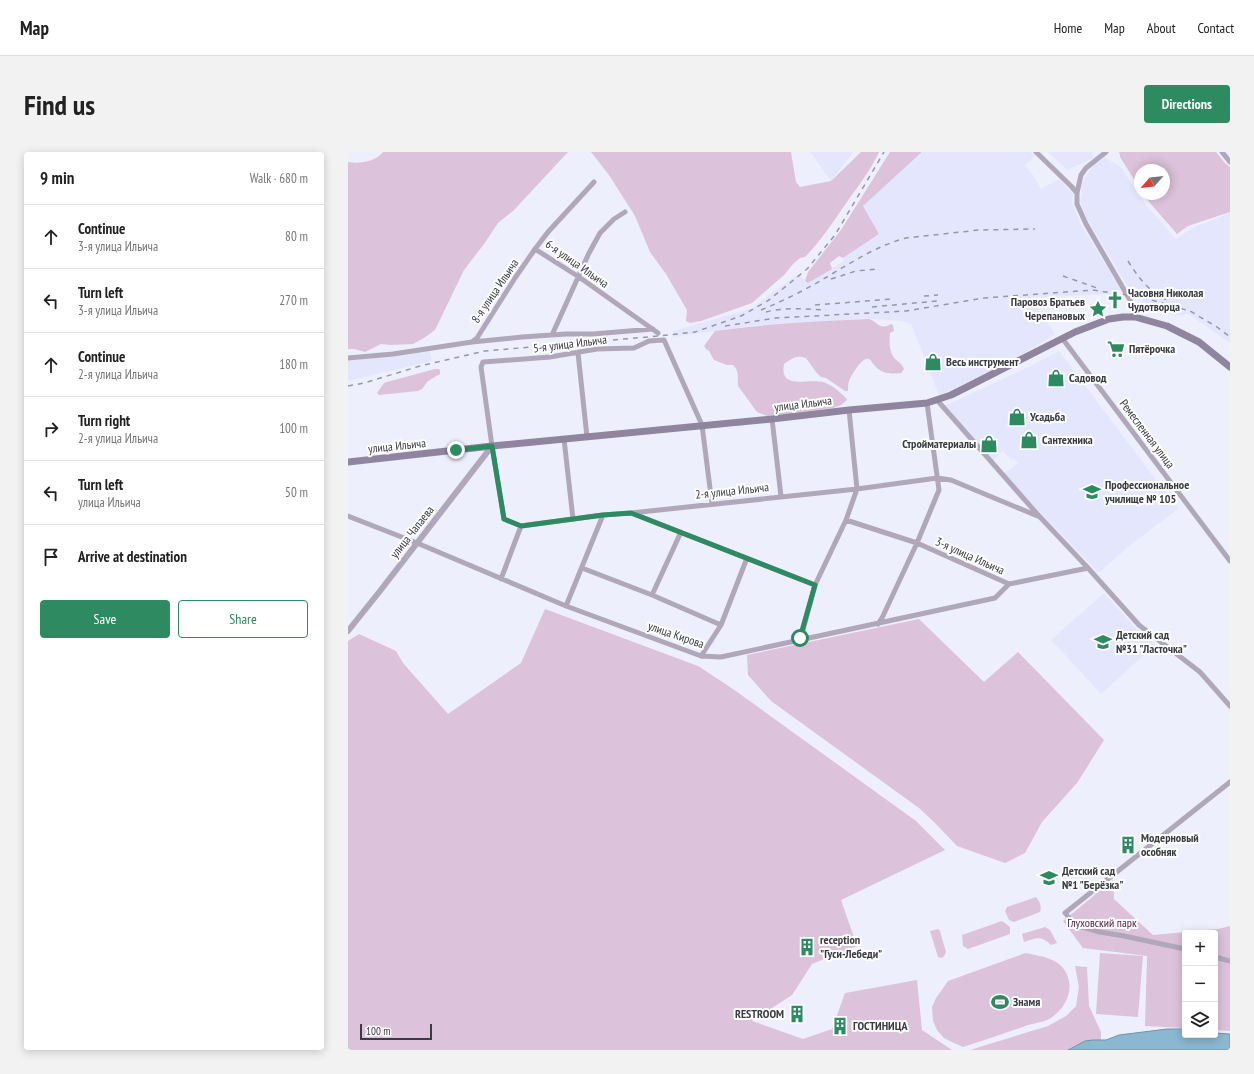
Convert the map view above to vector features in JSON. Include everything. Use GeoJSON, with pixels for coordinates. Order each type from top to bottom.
{"type":"FeatureCollection","features":[{"type":"Feature","properties":{"kind":"main road","name":"улица Ильича"},"geometry":{"type":"LineString","coordinates":[[348,462],[492,446],[927,403],[965,388],[1075,332],[1109,319],[1123,317],[1135,317],[1167,326],[1199,342],[1230,366]]}},
{"type":"Feature","properties":{"kind":"street"},"geometry":{"type":"LineString","coordinates":[[1036,152],[1077,193]]}},
{"type":"Feature","properties":{"kind":"street"},"geometry":{"type":"LineString","coordinates":[[1106,152],[1086,168],[1080,175],[1077,204],[1086,224],[1130,300],[1135,317]]}},
{"type":"Feature","properties":{"kind":"street"},"geometry":{"type":"LineString","coordinates":[[1222,152],[1230,162]]}},
{"type":"Feature","properties":{"kind":"street","name":"6-я улица Ильича"},"geometry":{"type":"LineString","coordinates":[[594,182],[548,232],[536,249],[579,277],[658,333]]}},
{"type":"Feature","properties":{"kind":"street"},"geometry":{"type":"LineString","coordinates":[[552,335],[589,253],[600,233],[614,219],[625,212]]}},
{"type":"Feature","properties":{"kind":"street","name":"8-я улица Ильича"},"geometry":{"type":"LineString","coordinates":[[472,342],[478,338],[515,278],[536,249]]}},
{"type":"Feature","properties":{"kind":"street"},"geometry":{"type":"LineString","coordinates":[[348,358],[472,342],[552,335],[593,334],[654,329]]}},
{"type":"Feature","properties":{"kind":"street","name":"Ремесленная улица"},"geometry":{"type":"LineString","coordinates":[[1062,338],[1230,561]]}},
{"type":"Feature","properties":{"kind":"street","name":"5-я улица Ильича"},"geometry":{"type":"LineString","coordinates":[[492,446],[481,367],[482,362],[550,357],[597,349],[634,348],[649,341],[664,340],[702,425]]}},
{"type":"Feature","properties":{"kind":"street"},"geometry":{"type":"LineString","coordinates":[[578,353],[587,437]]}},
{"type":"Feature","properties":{"kind":"street"},"geometry":{"type":"LineString","coordinates":[[937,400],[1040,518]]}},
{"type":"Feature","properties":{"kind":"street"},"geometry":{"type":"LineString","coordinates":[[878,624],[917,543],[939,490],[927,403]]}},
{"type":"Feature","properties":{"kind":"street"},"geometry":{"type":"LineString","coordinates":[[800,641],[815,585],[846,520],[857,488],[849,410]]}},
{"type":"Feature","properties":{"kind":"street"},"geometry":{"type":"LineString","coordinates":[[772,419],[781,496]]}},
{"type":"Feature","properties":{"kind":"street"},"geometry":{"type":"LineString","coordinates":[[702,425],[712,504]]}},
{"type":"Feature","properties":{"kind":"street"},"geometry":{"type":"LineString","coordinates":[[564,439],[573,519]]}},
{"type":"Feature","properties":{"kind":"street"},"geometry":{"type":"LineString","coordinates":[[492,446],[504,519],[521,526],[501,579]]}},
{"type":"Feature","properties":{"kind":"street","name":"улица Чапаева"},"geometry":{"type":"LineString","coordinates":[[348,631],[492,446]]}},
{"type":"Feature","properties":{"kind":"street","name":"2-я улица Ильича"},"geometry":{"type":"LineString","coordinates":[[521,526],[603,515],[937,478],[951,480],[1040,518],[1088,568],[1138,626],[1200,672],[1230,706]]}},
{"type":"Feature","properties":{"kind":"street"},"geometry":{"type":"LineString","coordinates":[[631,513],[815,585]]}},
{"type":"Feature","properties":{"kind":"street"},"geometry":{"type":"LineString","coordinates":[[566,606],[603,515]]}},
{"type":"Feature","properties":{"kind":"street","name":"улица Кирова"},"geometry":{"type":"LineString","coordinates":[[348,516],[417,543],[566,606],[701,656],[721,657],[995,598],[1009,584]]}},
{"type":"Feature","properties":{"kind":"street","name":"3-я улица Ильича"},"geometry":{"type":"LineString","coordinates":[[846,520],[917,543],[1009,584],[1088,568]]}},
{"type":"Feature","properties":{"kind":"street"},"geometry":{"type":"LineString","coordinates":[[652,595],[681,532]]}},
{"type":"Feature","properties":{"kind":"street"},"geometry":{"type":"LineString","coordinates":[[701,656],[721,625],[747,558]]}},
{"type":"Feature","properties":{"kind":"street"},"geometry":{"type":"LineString","coordinates":[[582,568],[652,595],[721,625]]}},
{"type":"Feature","properties":{"kind":"street"},"geometry":{"type":"LineString","coordinates":[[1182,948],[1100,932],[1075,925],[1065,914],[1230,782]]}},
{"type":"Feature","properties":{"kind":"street"},"geometry":{"type":"LineString","coordinates":[[1218,958],[1230,961]]}},
{"type":"Feature","properties":{"kind":"shaded area"},"geometry":{"type":"Polygon","coordinates":[[[810,152],[853,152],[831,181],[810,152]]]}},
{"type":"Feature","properties":{"kind":"shaded area"},"geometry":{"type":"Polygon","coordinates":[[[921,152],[1031,152],[1035,156],[1025,165],[1041,189],[1059,179],[1073,194],[1072,203],[1081,225],[1120,289],[1116,296],[1105,294],[1031,298],[1055,334],[1017,358],[939,395],[911,324],[902,321],[869,319],[789,323],[751,326],[673,337],[673,331],[750,309],[798,274],[808,283],[844,261],[843,258],[879,234],[863,206],[921,154],[921,152]]]}},
{"type":"Feature","properties":{"kind":"shaded area"},"geometry":{"type":"Polygon","coordinates":[[[1048,152],[1092,152],[1094,158],[1067,170],[1048,152]]]}},
{"type":"Feature","properties":{"kind":"shaded area"},"geometry":{"type":"Polygon","coordinates":[[[1104,157],[1120,166],[1134,187],[1134,200],[1142,200],[1176,239],[1192,228],[1230,213],[1230,343],[1189,314],[1175,316],[1142,302],[1139,291],[1127,286],[1085,215],[1080,201],[1082,194],[1082,182],[1092,167],[1104,157]]]}},
{"type":"Feature","properties":{"kind":"shaded area"},"geometry":{"type":"Polygon","coordinates":[[[430,350],[432,361],[348,381],[348,360],[430,350]]]}},
{"type":"Feature","properties":{"kind":"shaded area","name":"Профессиональное училище № 105"},"geometry":{"type":"Polygon","coordinates":[[[1059,351],[1178,509],[1129,546],[1099,573],[1003,474],[1018,463],[1014,458],[1011,460],[1003,451],[993,460],[945,406],[1059,351]]]}},
{"type":"Feature","properties":{"kind":"shaded area","name":"Детский сад №31 \"Ласточка\""},"geometry":{"type":"Polygon","coordinates":[[[1104,593],[1141,634],[1156,644],[1101,694],[1051,640],[1104,593]]]}},
{"type":"Feature","properties":{"kind":"shaded area"},"geometry":{"type":"Polygon","coordinates":[[[1167,1029],[1182,1029],[1182,1038],[1218,1038],[1218,1033],[1230,1034],[1230,1050],[1068,1050],[1085,1041],[1106,1040],[1119,1035],[1167,1029]]]}},
{"type":"Feature","properties":{"kind":"green space"},"geometry":{"type":"Polygon","coordinates":[[[383,152],[568,152],[514,210],[498,223],[464,270],[435,330],[413,344],[381,344],[365,352],[348,349],[348,162],[367,162],[376,158],[383,152]]]}},
{"type":"Feature","properties":{"kind":"green space"},"geometry":{"type":"Polygon","coordinates":[[[591,152],[791,152],[796,182],[800,187],[831,181],[861,152],[879,152],[865,176],[833,222],[817,244],[805,257],[800,258],[793,264],[784,275],[752,303],[701,321],[690,323],[686,321],[687,310],[666,274],[650,252],[635,216],[609,175],[591,152]]]}},
{"type":"Feature","properties":{"kind":"green space"},"geometry":{"type":"Polygon","coordinates":[[[890,152],[921,153],[863,206],[879,234],[843,258],[839,256],[830,263],[832,269],[808,283],[805,281],[808,272],[841,230],[890,152]]]}},
{"type":"Feature","properties":{"kind":"green space"},"geometry":{"type":"Polygon","coordinates":[[[1119,152],[1216,152],[1230,167],[1230,212],[1188,226],[1177,234],[1148,200],[1170,200],[1170,164],[1134,164],[1134,179],[1119,152]]]}},
{"type":"Feature","properties":{"kind":"green space"},"geometry":{"type":"Polygon","coordinates":[[[869,319],[884,327],[891,324],[893,325],[894,331],[890,333],[890,347],[893,356],[904,369],[901,373],[884,372],[878,369],[869,359],[866,359],[860,363],[854,371],[849,381],[848,391],[845,391],[826,378],[821,377],[806,358],[795,358],[784,364],[786,378],[790,381],[823,382],[835,388],[846,398],[847,400],[841,405],[833,408],[767,416],[757,412],[738,386],[737,372],[733,365],[727,365],[714,360],[704,346],[715,331],[753,326],[869,319]]]}},
{"type":"Feature","properties":{"kind":"green space"},"geometry":{"type":"Polygon","coordinates":[[[439,369],[440,374],[428,381],[422,389],[418,391],[379,395],[377,393],[384,383],[439,369]]]}},
{"type":"Feature","properties":{"kind":"green space"},"geometry":{"type":"Polygon","coordinates":[[[545,609],[698,666],[733,689],[916,821],[945,850],[841,900],[857,946],[812,964],[792,995],[752,1021],[803,1039],[832,1029],[845,993],[917,980],[922,1030],[952,1050],[348,1050],[348,641],[359,634],[396,651],[403,663],[448,714],[521,663],[545,609]]]}},
{"type":"Feature","properties":{"kind":"green space"},"geometry":{"type":"Polygon","coordinates":[[[919,619],[984,682],[1018,652],[1104,740],[1077,783],[1042,822],[1025,853],[1005,863],[957,846],[919,808],[771,701],[748,675],[747,655],[919,619]]]}},
{"type":"Feature","properties":{"kind":"green space","name":"Глуховский парк"},"geometry":{"type":"Polygon","coordinates":[[[1113,880],[1114,899],[1153,935],[1182,932],[1182,1028],[1145,1026],[1147,956],[1083,948],[1063,921],[1113,880]]]}},
{"type":"Feature","properties":{"kind":"green space"},"geometry":{"type":"Polygon","coordinates":[[[1036,897],[1039,900],[1041,908],[1040,912],[1014,922],[1009,920],[1005,911],[1007,907],[1036,897]]]}},
{"type":"Feature","properties":{"kind":"green space"},"geometry":{"type":"Polygon","coordinates":[[[1002,921],[1010,927],[1010,934],[968,949],[963,946],[962,935],[1002,921]]]}},
{"type":"Feature","properties":{"kind":"green space","name":"Глуховский парк"},"geometry":{"type":"Polygon","coordinates":[[[1230,926],[1230,1031],[1218,1030],[1218,930],[1207,930],[1230,926]]]}},
{"type":"Feature","properties":{"kind":"green space"},"geometry":{"type":"Polygon","coordinates":[[[1045,927],[1050,930],[1057,943],[1051,945],[1038,938],[1024,942],[1022,934],[1045,927]]]}},
{"type":"Feature","properties":{"kind":"green space"},"geometry":{"type":"Polygon","coordinates":[[[938,929],[940,931],[946,952],[942,958],[938,957],[930,931],[938,929]]]}},
{"type":"Feature","properties":{"kind":"green space","name":"Знамя"},"geometry":{"type":"Polygon","coordinates":[[[1026,953],[1053,960],[1063,968],[1067,974],[1070,986],[1068,997],[1059,1011],[1051,1018],[1046,1020],[963,1047],[944,1038],[937,1030],[933,1021],[932,1007],[936,998],[948,981],[1026,953]]]}},
{"type":"Feature","properties":{"kind":"green space"},"geometry":{"type":"Polygon","coordinates":[[[1100,953],[1143,956],[1138,1017],[1096,1014],[1100,953]]]}},
{"type":"Feature","properties":{"kind":"green space"},"geometry":{"type":"Polygon","coordinates":[[[1075,966],[1087,967],[1089,1006],[1101,1032],[1101,1040],[1084,1042],[1068,1050],[970,1050],[1048,1026],[1066,1016],[1076,1006],[1079,987],[1075,966]]]}},
{"type":"Feature","properties":{"kind":"railway"},"geometry":{"type":"LineString","coordinates":[[348,386],[364,383],[420,366],[485,351],[695,332],[741,316],[769,300],[807,269],[835,235],[884,152]]}},
{"type":"Feature","properties":{"kind":"railway"},"geometry":{"type":"LineString","coordinates":[[761,310],[802,291],[874,250],[895,241],[906,238],[979,230],[1035,229]]}},
{"type":"Feature","properties":{"kind":"railway"},"geometry":{"type":"LineString","coordinates":[[1128,261],[1144,284],[1167,300]]}},
{"type":"Feature","properties":{"kind":"railway"},"geometry":{"type":"LineString","coordinates":[[831,279],[856,271],[876,269]]}},
{"type":"Feature","properties":{"kind":"railway"},"geometry":{"type":"LineString","coordinates":[[1063,276],[1097,288]]}},
{"type":"Feature","properties":{"kind":"railway"},"geometry":{"type":"LineString","coordinates":[[725,326],[776,318],[906,311],[984,298],[1093,290],[1141,297],[1190,311],[1217,327],[1230,337]]}},
{"type":"Feature","properties":{"kind":"railway"},"geometry":{"type":"LineString","coordinates":[[924,296],[938,295]]}},
{"type":"Feature","properties":{"kind":"railway"},"geometry":{"type":"LineString","coordinates":[[815,305],[892,299]]}},
{"type":"Feature","properties":{"kind":"railway"},"geometry":{"type":"LineString","coordinates":[[872,307],[937,301]]}},
{"type":"Feature","properties":{"kind":"railway"},"geometry":{"type":"LineString","coordinates":[[766,312],[788,309],[826,310]]}},
{"type":"Feature","properties":{"kind":"place","name":"Часовня Николая Чудотворца"},"geometry":{"type":"Point","coordinates":[1115,300]}},
{"type":"Feature","properties":{"kind":"place","name":"Паровоз Братьев Черепановых"},"geometry":{"type":"Point","coordinates":[1098,309]}},
{"type":"Feature","properties":{"kind":"place","name":"Пятёрочка"},"geometry":{"type":"Point","coordinates":[1116,349]}},
{"type":"Feature","properties":{"kind":"place","name":"Весь инструмент"},"geometry":{"type":"Point","coordinates":[933,362]}},
{"type":"Feature","properties":{"kind":"place","name":"Садовод"},"geometry":{"type":"Point","coordinates":[1056,378]}},
{"type":"Feature","properties":{"kind":"place","name":"Усадьба"},"geometry":{"type":"Point","coordinates":[1017,417]}},
{"type":"Feature","properties":{"kind":"place","name":"Сантехника"},"geometry":{"type":"Point","coordinates":[1029,440]}},
{"type":"Feature","properties":{"kind":"place","name":"Стройматериалы"},"geometry":{"type":"Point","coordinates":[989,444]}},
{"type":"Feature","properties":{"kind":"place","name":"Профессиональное училище № 105"},"geometry":{"type":"Point","coordinates":[1092,492]}},
{"type":"Feature","properties":{"kind":"place","name":"Детский сад №31 \"Ласточка\""},"geometry":{"type":"Point","coordinates":[1103,642]}},
{"type":"Feature","properties":{"kind":"place","name":"Модерновый особняк"},"geometry":{"type":"Point","coordinates":[1128,845]}},
{"type":"Feature","properties":{"kind":"place","name":"Детский сад №1 \"Берёзка\""},"geometry":{"type":"Point","coordinates":[1049,878]}},
{"type":"Feature","properties":{"kind":"place","name":"reception \"Гуси-Лебеди\""},"geometry":{"type":"Point","coordinates":[807,947]}},
{"type":"Feature","properties":{"kind":"place","name":"Знамя"},"geometry":{"type":"Point","coordinates":[1000,1002]}},
{"type":"Feature","properties":{"kind":"place","name":"RESTROOM"},"geometry":{"type":"Point","coordinates":[797,1014]}},
{"type":"Feature","properties":{"kind":"place","name":"ГОСТИНИЦА"},"geometry":{"type":"Point","coordinates":[840,1026]}},
{"type":"Feature","properties":{"kind":"route"},"geometry":{"type":"LineString","coordinates":[[456,450],[492,446],[504,519],[521,526],[603,515],[631,513],[815,585],[800,638]]}}]}
